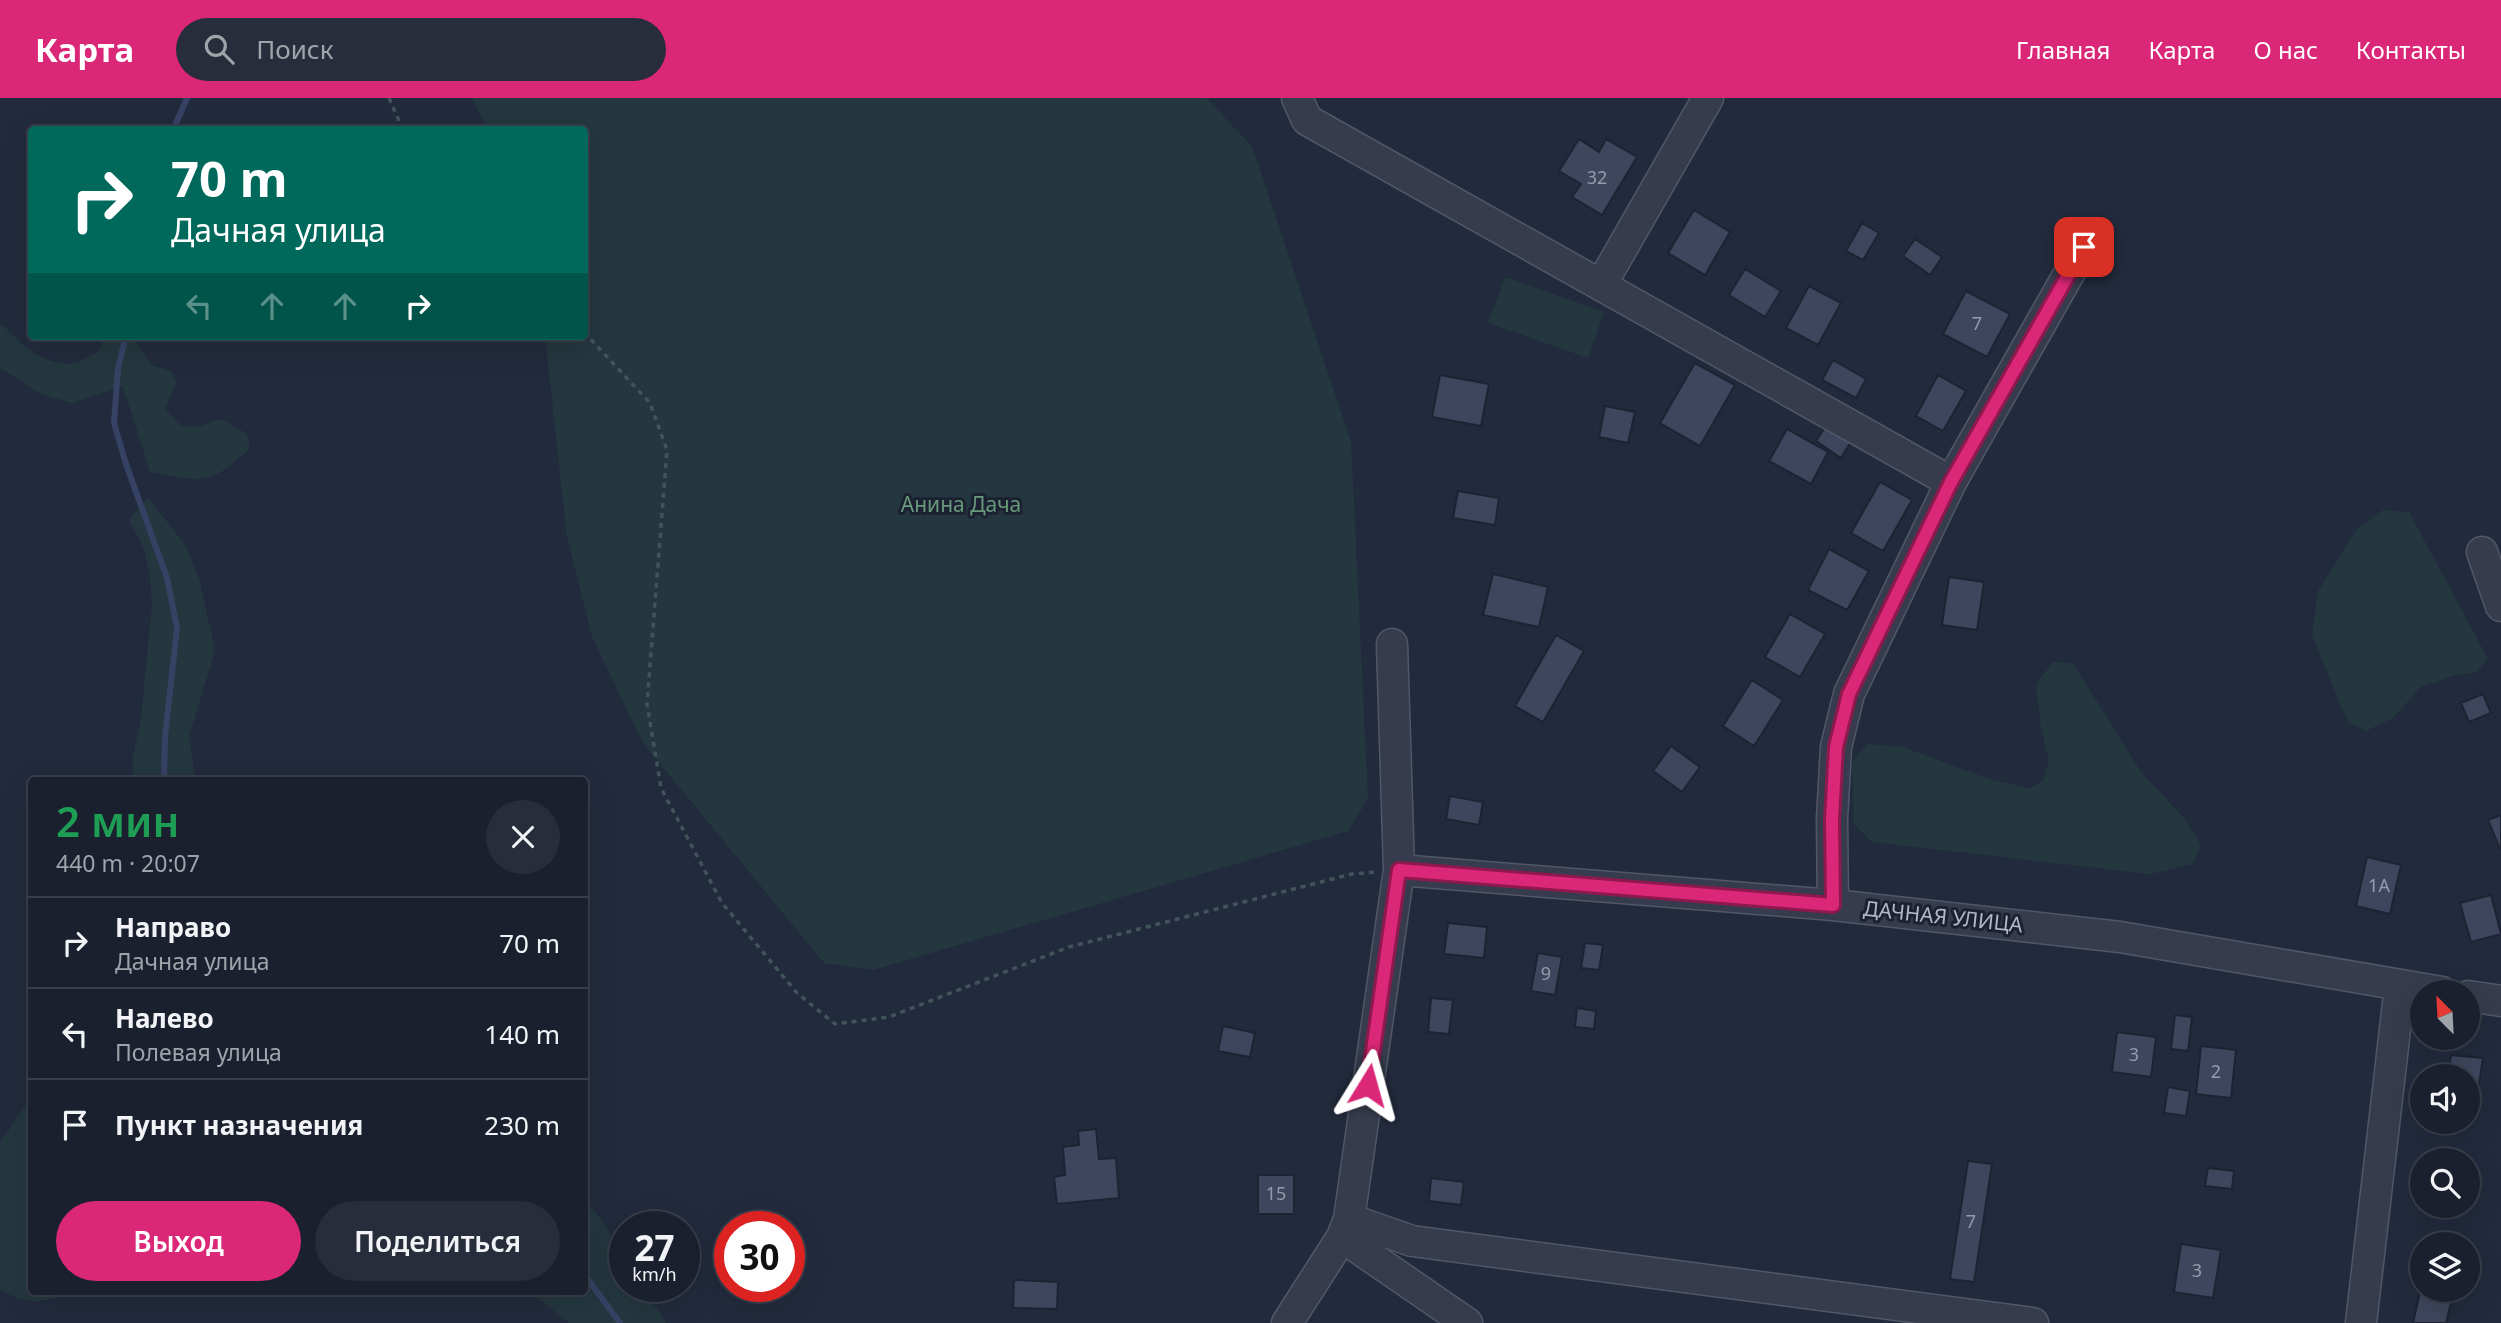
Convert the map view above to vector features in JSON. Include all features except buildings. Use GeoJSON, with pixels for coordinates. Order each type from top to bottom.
{"type":"FeatureCollection","features":[{"type":"Feature","properties":{"kind":"street"},"geometry":{"type":"LineString","coordinates":[[1297,98],[1307,120],[1951,482]]}},
{"type":"Feature","properties":{"kind":"street"},"geometry":{"type":"LineString","coordinates":[[1601,285],[1708,98]]}},
{"type":"Feature","properties":{"kind":"street"},"geometry":{"type":"LineString","coordinates":[[1833,905],[1832,819],[1836,747],[1849,694],[1951,482],[2084,247]]}},
{"type":"Feature","properties":{"kind":"street"},"geometry":{"type":"LineString","coordinates":[[2482,552],[2501,606]]}},
{"type":"Feature","properties":{"kind":"street"},"geometry":{"type":"LineString","coordinates":[[1287,1323],[1345,1228],[1399,870],[1392,644]]}},
{"type":"Feature","properties":{"kind":"street","name":"ДАЧНАЯ УЛИЦА"},"geometry":{"type":"LineString","coordinates":[[1399,870],[1833,905],[2120,937],[2410,987]]}},
{"type":"Feature","properties":{"kind":"street"},"geometry":{"type":"LineString","coordinates":[[2361,1323],[2400,986]]}},
{"type":"Feature","properties":{"kind":"street"},"geometry":{"type":"LineString","coordinates":[[2480,998],[2501,1001]]}},
{"type":"Feature","properties":{"kind":"street"},"geometry":{"type":"LineString","coordinates":[[1345,1228],[1467,1323]]}},
{"type":"Feature","properties":{"kind":"street"},"geometry":{"type":"LineString","coordinates":[[1345,1228],[1412,1241],[2033,1323]]}},
{"type":"Feature","properties":{"kind":"path"},"geometry":{"type":"LineString","coordinates":[[389,98],[401,126]]}},
{"type":"Feature","properties":{"kind":"path"},"geometry":{"type":"LineString","coordinates":[[588,336],[650,403],[667,450],[647,704],[661,788],[722,903],[797,993],[835,1024],[889,1017],[1069,947],[1352,874],[1399,870]]}},
{"type":"Feature","properties":{"kind":"green space","name":"Анина Дача"},"geometry":{"type":"Polygon","coordinates":[[[472,98],[1206,98],[1252,146],[1351,442],[1368,799],[1348,831],[873,970],[824,963],[643,743],[592,637],[567,537],[545,340],[588,340],[588,126],[486,126],[472,98]]]}},
{"type":"Feature","properties":{"kind":"green space"},"geometry":{"type":"Polygon","coordinates":[[[1505,277],[1604,312],[1588,358],[1488,323],[1505,277]]]}},
{"type":"Feature","properties":{"kind":"green space"},"geometry":{"type":"Polygon","coordinates":[[[2,324],[34,352],[63,363],[77,362],[99,351],[103,340],[135,340],[151,365],[172,371],[176,383],[165,409],[182,427],[200,426],[222,419],[247,434],[250,448],[225,469],[205,478],[182,478],[150,472],[123,386],[72,403],[41,394],[0,368],[2,324]]]}},
{"type":"Feature","properties":{"kind":"green space"},"geometry":{"type":"Polygon","coordinates":[[[148,497],[186,546],[199,578],[215,650],[189,737],[195,777],[133,777],[133,756],[141,718],[152,605],[150,576],[144,549],[129,520],[148,497]]]}},
{"type":"Feature","properties":{"kind":"green space"},"geometry":{"type":"Polygon","coordinates":[[[2383,510],[2409,512],[2488,659],[2477,672],[2453,676],[2421,687],[2393,718],[2366,731],[2348,722],[2312,636],[2318,591],[2356,530],[2383,510]]]}},
{"type":"Feature","properties":{"kind":"green space"},"geometry":{"type":"Polygon","coordinates":[[[2053,662],[2073,663],[2141,772],[2185,819],[2201,845],[2193,864],[2150,874],[1872,842],[1854,824],[1852,762],[1867,744],[1903,747],[1992,780],[2029,788],[2043,781],[2049,760],[2041,730],[2036,684],[2053,662]]]}},
{"type":"Feature","properties":{"kind":"green space"},"geometry":{"type":"Polygon","coordinates":[[[28,1101],[28,1295],[66,1295],[29,1301],[0,1289],[0,1143],[28,1101]]]}},
{"type":"Feature","properties":{"kind":"green space"},"geometry":{"type":"Polygon","coordinates":[[[588,1204],[609,1232],[609,1302],[652,1302],[666,1323],[569,1323],[535,1295],[588,1295],[588,1204]]]}},
{"type":"Feature","properties":{"kind":"waterway"},"geometry":{"type":"LineString","coordinates":[[175,126],[187,98]]}},
{"type":"Feature","properties":{"kind":"waterway"},"geometry":{"type":"LineString","coordinates":[[125,340],[118,368],[114,423],[167,578],[177,628],[165,737],[164,777]]}},
{"type":"Feature","properties":{"kind":"waterway"},"geometry":{"type":"LineString","coordinates":[[588,1279],[620,1323]]}},
{"type":"Feature","properties":{"kind":"route"},"geometry":{"type":"LineString","coordinates":[[1368,1085],[1399,870],[1833,905],[1832,819],[1836,747],[1849,694],[1951,482],[2084,247]]}}]}
